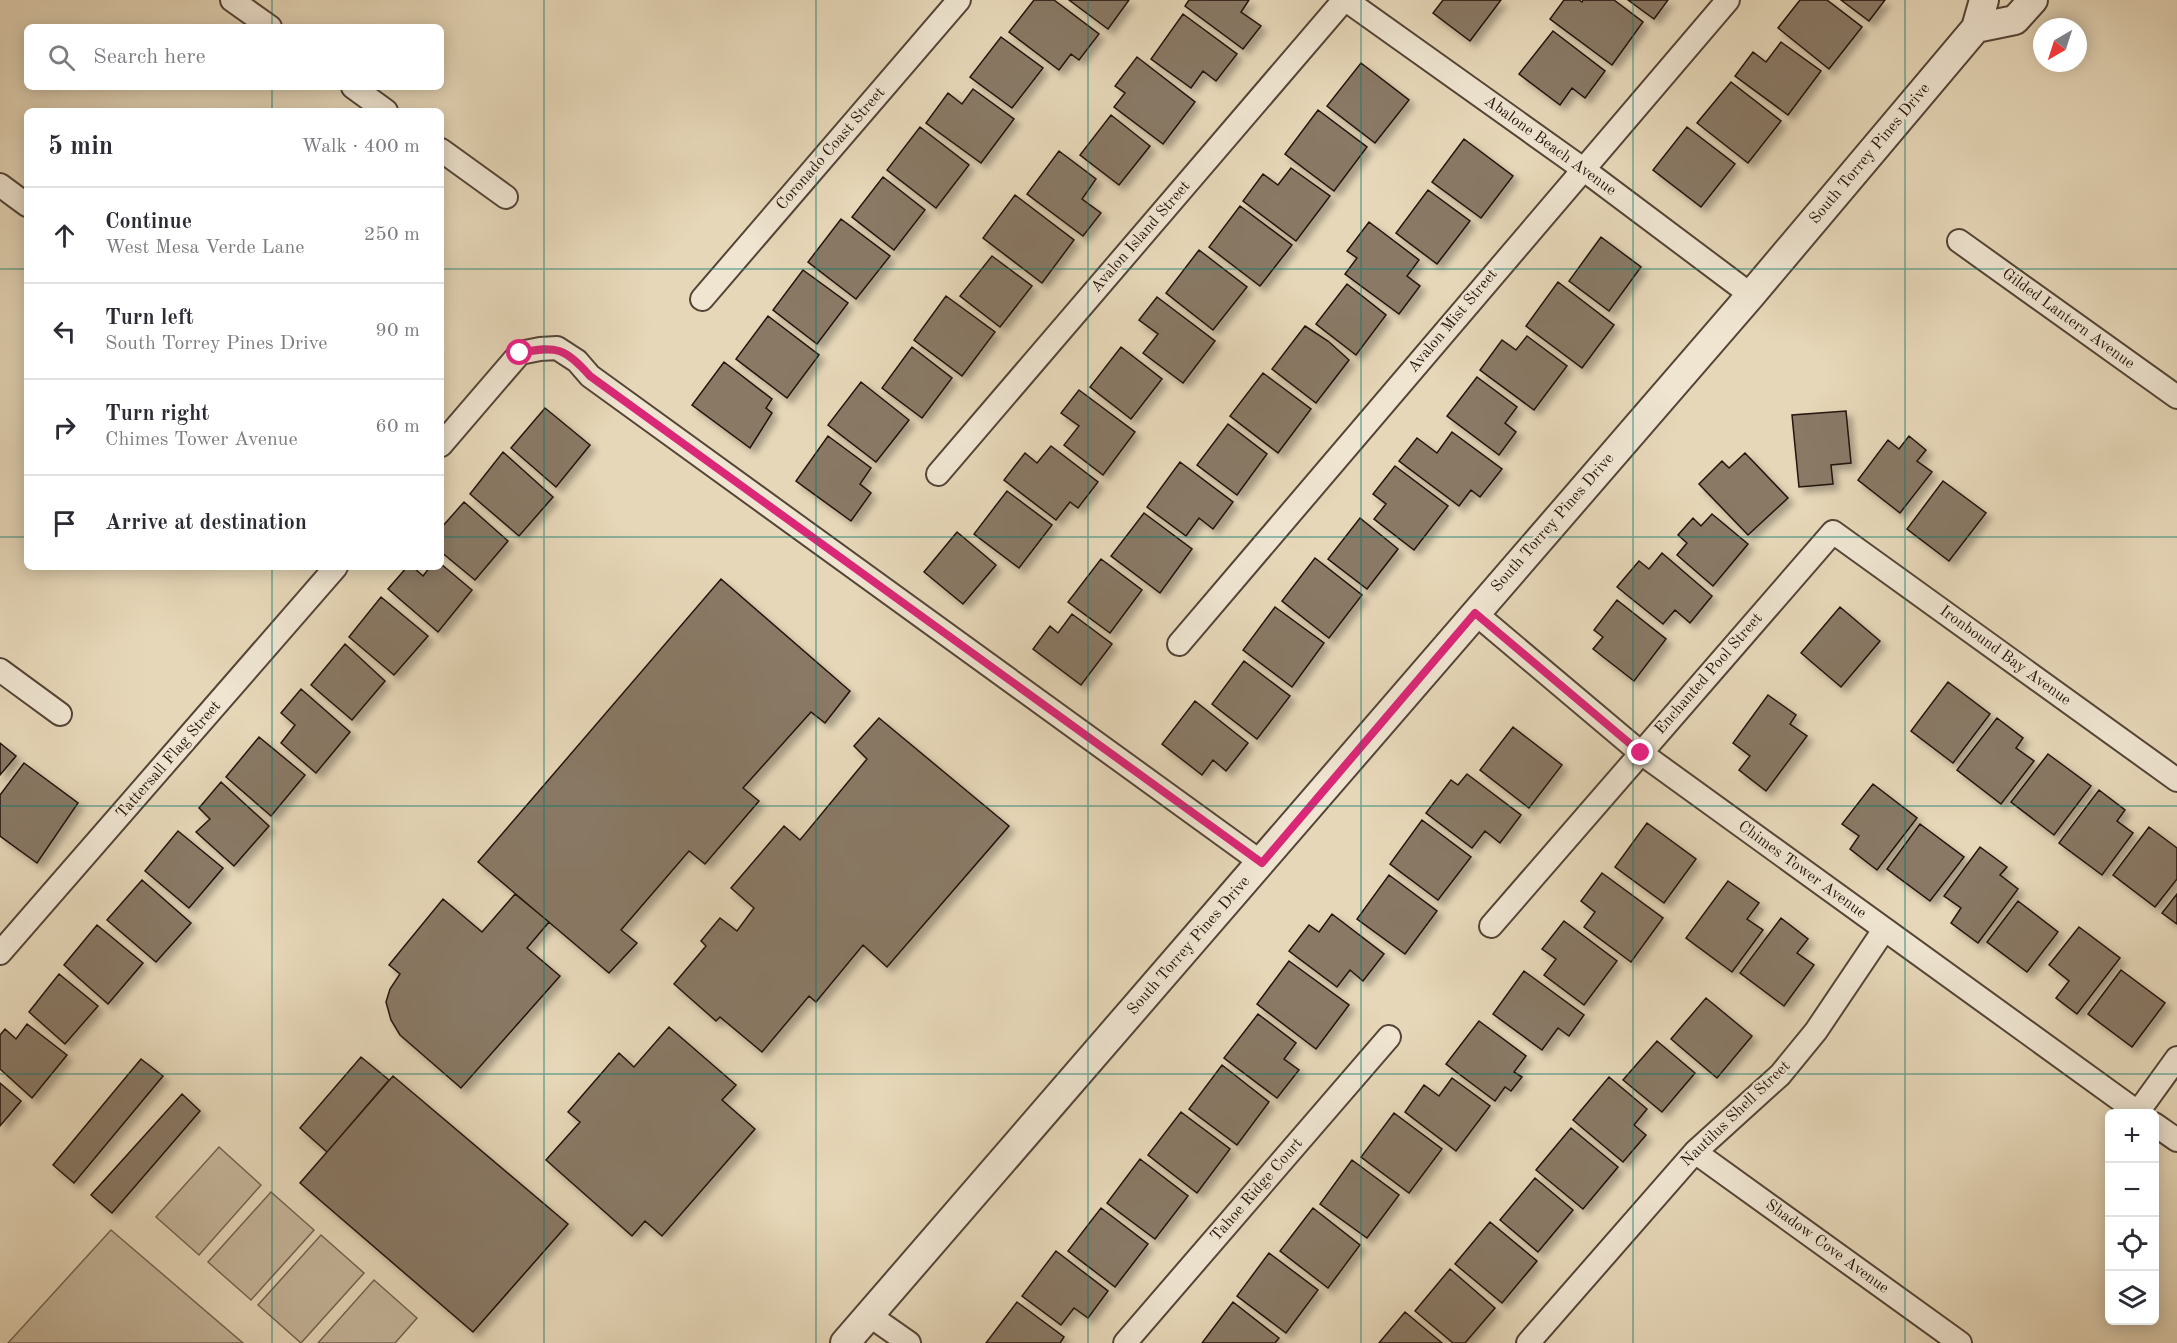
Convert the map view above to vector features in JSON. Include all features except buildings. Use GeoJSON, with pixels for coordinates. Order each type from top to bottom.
{"type":"FeatureCollection","features":[{"type":"Feature","properties":{"kind":"street"},"geometry":{"type":"LineString","coordinates":[[232,0],[266,24]]}},
{"type":"Feature","properties":{"kind":"street","name":"Coronado Coast Street"},"geometry":{"type":"LineString","coordinates":[[702,299],[959,0]]}},
{"type":"Feature","properties":{"kind":"street","name":"Abalone Beach Avenue"},"geometry":{"type":"LineString","coordinates":[[1345,0],[1583,169],[1751,295]]}},
{"type":"Feature","properties":{"kind":"street","name":"Avalon Island Street"},"geometry":{"type":"LineString","coordinates":[[938,474],[1345,0]]}},
{"type":"Feature","properties":{"kind":"street","name":"Avalon Mist Street"},"geometry":{"type":"LineString","coordinates":[[1179,644],[1728,0]]}},
{"type":"Feature","properties":{"kind":"street","name":"South Torrey Pines Drive"},"geometry":{"type":"LineString","coordinates":[[845,1343],[1751,295],[1976,28],[1983,0]]}},
{"type":"Feature","properties":{"kind":"street"},"geometry":{"type":"LineString","coordinates":[[1976,28],[2015,20],[2033,0]]}},
{"type":"Feature","properties":{"kind":"street"},"geometry":{"type":"LineString","coordinates":[[357,90],[382,108]]}},
{"type":"Feature","properties":{"kind":"street"},"geometry":{"type":"LineString","coordinates":[[444,152],[506,197]]}},
{"type":"Feature","properties":{"kind":"street"},"geometry":{"type":"LineString","coordinates":[[0,185],[24,203]]}},
{"type":"Feature","properties":{"kind":"street","name":"Gilded Lantern Avenue"},"geometry":{"type":"LineString","coordinates":[[1959,241],[2177,397]]}},
{"type":"Feature","properties":{"kind":"street"},"geometry":{"type":"LineString","coordinates":[[444,442],[520,353],[557,348],[577,361],[590,376],[1262,863]]}},
{"type":"Feature","properties":{"kind":"street","name":"Enchanted Pool Street"},"geometry":{"type":"LineString","coordinates":[[1491,926],[1833,532]]}},
{"type":"Feature","properties":{"kind":"street","name":"Ironbound Bay Avenue"},"geometry":{"type":"LineString","coordinates":[[1833,532],[2177,780]]}},
{"type":"Feature","properties":{"kind":"street","name":"Tattersall Flag Street"},"geometry":{"type":"LineString","coordinates":[[0,952],[333,570]]}},
{"type":"Feature","properties":{"kind":"street","name":"Chimes Tower Avenue"},"geometry":{"type":"LineString","coordinates":[[1475,613],[1641,753],[2134,1109]]}},
{"type":"Feature","properties":{"kind":"street"},"geometry":{"type":"LineString","coordinates":[[0,670],[60,714]]}},
{"type":"Feature","properties":{"kind":"street","name":"Nautilus Shell Street"},"geometry":{"type":"LineString","coordinates":[[1528,1343],[1695,1152],[1780,1076],[1816,1031],[1884,930]]}},
{"type":"Feature","properties":{"kind":"street","name":"Tahoe Ridge Court"},"geometry":{"type":"LineString","coordinates":[[1125,1343],[1389,1036]]}},
{"type":"Feature","properties":{"kind":"street"},"geometry":{"type":"LineString","coordinates":[[2148,1109],[2177,1058]]}},
{"type":"Feature","properties":{"kind":"street","name":"Chimes Tower Avenue"},"geometry":{"type":"LineString","coordinates":[[2159,1127],[2177,1140]]}},
{"type":"Feature","properties":{"kind":"street","name":"Shadow Cove Avenue"},"geometry":{"type":"LineString","coordinates":[[1695,1152],[1960,1343]]}},
{"type":"Feature","properties":{"kind":"street"},"geometry":{"type":"LineString","coordinates":[[869,1316],[909,1343]]}},
{"type":"Feature","properties":{"kind":"shaded area"},"geometry":{"type":"Polygon","coordinates":[[[219,1147],[261,1185],[199,1255],[156,1217],[219,1147]]]}},
{"type":"Feature","properties":{"kind":"shaded area"},"geometry":{"type":"Polygon","coordinates":[[[271,1192],[314,1230],[251,1300],[208,1262],[271,1192]]]}},
{"type":"Feature","properties":{"kind":"shaded area"},"geometry":{"type":"Polygon","coordinates":[[[111,1230],[243,1343],[8,1343],[111,1230]]]}},
{"type":"Feature","properties":{"kind":"shaded area"},"geometry":{"type":"Polygon","coordinates":[[[321,1235],[364,1273],[301,1343],[258,1305],[321,1235]]]}},
{"type":"Feature","properties":{"kind":"shaded area"},"geometry":{"type":"Polygon","coordinates":[[[374,1280],[417,1318],[395,1343],[318,1343],[374,1280]]]}},
{"type":"Feature","properties":{"kind":"route"},"geometry":{"type":"LineString","coordinates":[[520,353],[557,348],[577,361],[590,376],[1262,863],[1475,613],[1641,753]]}}]}
